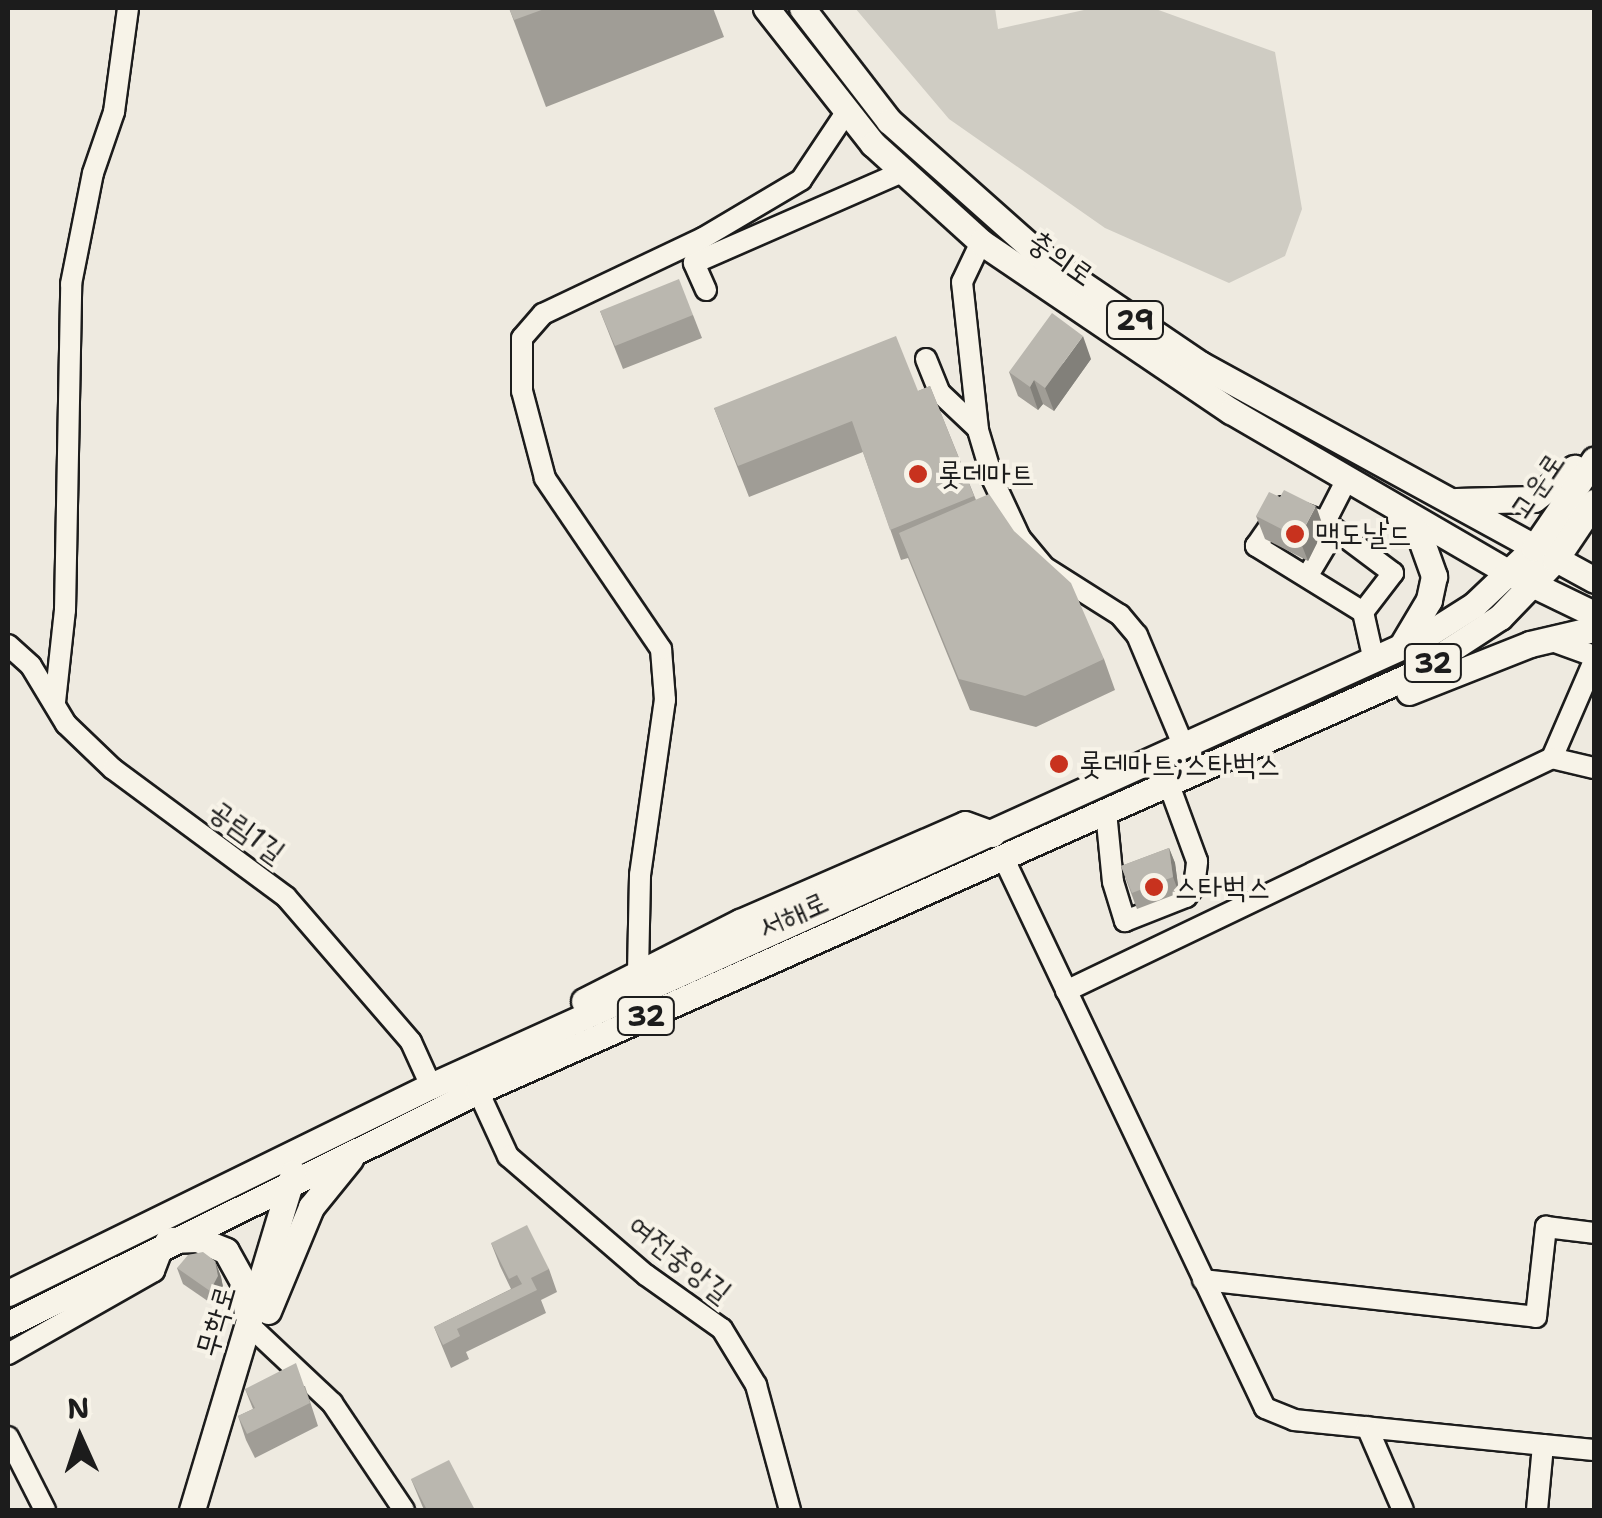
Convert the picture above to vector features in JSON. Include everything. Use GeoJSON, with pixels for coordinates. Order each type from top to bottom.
{"type":"FeatureCollection","features":[{"type":"Feature","properties":{"kind":"main road","name":"충의로"},"geometry":{"type":"LineString","coordinates":[[766,8],[847,112],[902,172],[981,242],[1231,411],[1520,578]]}},
{"type":"Feature","properties":{"kind":"main road","name":"충의로"},"geometry":{"type":"LineString","coordinates":[[802,8],[889,121],[1041,256],[1200,364],[1544,554]]}},
{"type":"Feature","properties":{"kind":"main road"},"geometry":{"type":"LineString","coordinates":[[1436,493],[1476,505],[1534,499],[1559,486],[1594,449]]}},
{"type":"Feature","properties":{"kind":"main road","name":"고운로"},"geometry":{"type":"LineString","coordinates":[[1544,554],[1594,460]]}},
{"type":"Feature","properties":{"kind":"main road"},"geometry":{"type":"LineString","coordinates":[[1357,484],[1385,479],[1381,461]]}},
{"type":"Feature","properties":{"kind":"main road","name":"32"},"geometry":{"type":"LineString","coordinates":[[1357,484],[1419,534],[1432,564],[1429,600],[1401,647]]}},
{"type":"Feature","properties":{"kind":"main road","name":"고운로"},"geometry":{"type":"LineString","coordinates":[[1544,554],[1594,502]]}},
{"type":"Feature","properties":{"kind":"main road","name":"32"},"geometry":{"type":"LineString","coordinates":[[1520,578],[1544,554]]}},
{"type":"Feature","properties":{"kind":"main road","name":"29"},"geometry":{"type":"LineString","coordinates":[[1544,554],[1594,580]]}},
{"type":"Feature","properties":{"kind":"main road","name":"서해로"},"geometry":{"type":"LineString","coordinates":[[8,1324],[166,1240],[998,845],[1184,747],[1374,661],[1520,578]]}},
{"type":"Feature","properties":{"kind":"main road","name":"서해로"},"geometry":{"type":"LineString","coordinates":[[8,1292],[431,1086],[998,845],[1106,812],[1411,676],[1486,628],[1520,578]]}},
{"type":"Feature","properties":{"kind":"main road","name":"29"},"geometry":{"type":"LineString","coordinates":[[1520,578],[1594,614]]}},
{"type":"Feature","properties":{"kind":"main road"},"geometry":{"type":"LineString","coordinates":[[1318,719],[1326,726],[1547,639],[1594,629]]}},
{"type":"Feature","properties":{"kind":"main road"},"geometry":{"type":"LineString","coordinates":[[1401,647],[1417,655],[1411,676]]}},
{"type":"Feature","properties":{"kind":"main road"},"geometry":{"type":"LineString","coordinates":[[431,1086],[638,972],[965,824],[998,845]]}},
{"type":"Feature","properties":{"kind":"main road"},"geometry":{"type":"LineString","coordinates":[[166,1240],[198,1239],[226,1251],[242,1282],[249,1325],[266,1316],[324,1187],[365,1145]]}},
{"type":"Feature","properties":{"kind":"main road","name":"무학로"},"geometry":{"type":"LineString","coordinates":[[192,1510],[298,1148]]}},
{"type":"Feature","properties":{"kind":"street"},"geometry":{"type":"LineString","coordinates":[[55,702],[65,610],[71,284],[92,173],[114,112],[128,8]]}},
{"type":"Feature","properties":{"kind":"street"},"geometry":{"type":"LineString","coordinates":[[638,972],[640,874],[665,700],[661,649],[545,478],[522,390],[522,338],[543,314],[703,238],[800,180],[847,112]]}},
{"type":"Feature","properties":{"kind":"street"},"geometry":{"type":"LineString","coordinates":[[706,290],[694,263],[902,172]]}},
{"type":"Feature","properties":{"kind":"street"},"geometry":{"type":"LineString","coordinates":[[981,242],[962,282],[978,430],[1020,538],[1044,567],[1120,615],[1137,635],[1184,747]]}},
{"type":"Feature","properties":{"kind":"street"},"geometry":{"type":"LineString","coordinates":[[926,359],[940,393],[978,430]]}},
{"type":"Feature","properties":{"kind":"street"},"geometry":{"type":"LineString","coordinates":[[1308,575],[1330,526],[1357,484]]}},
{"type":"Feature","properties":{"kind":"street"},"geometry":{"type":"LineString","coordinates":[[1363,612],[1392,573],[1330,526],[1284,507],[1256,546],[1363,612],[1374,661]]}},
{"type":"Feature","properties":{"kind":"street"},"geometry":{"type":"LineString","coordinates":[[1547,639],[1594,659],[1552,758]]}},
{"type":"Feature","properties":{"kind":"street","name":"공림1길"},"geometry":{"type":"LineString","coordinates":[[8,645],[55,702],[66,724],[113,769],[286,897],[412,1042],[431,1086]]}},
{"type":"Feature","properties":{"kind":"street"},"geometry":{"type":"LineString","coordinates":[[1066,990],[1552,758],[1594,768]]}},
{"type":"Feature","properties":{"kind":"street"},"geometry":{"type":"LineString","coordinates":[[1106,812],[1113,882],[1125,921],[1186,898],[1194,887],[1196,861],[1169,785]]}},
{"type":"Feature","properties":{"kind":"street"},"geometry":{"type":"LineString","coordinates":[[998,845],[1266,1408],[1284,1418],[1594,1450]]}},
{"type":"Feature","properties":{"kind":"street","name":"여전중앙길"},"geometry":{"type":"LineString","coordinates":[[478,1091],[508,1156],[646,1275],[722,1330],[756,1385],[790,1510]]}},
{"type":"Feature","properties":{"kind":"street"},"geometry":{"type":"LineString","coordinates":[[1203,1280],[1536,1317],[1546,1228],[1594,1233]]}},
{"type":"Feature","properties":{"kind":"street"},"geometry":{"type":"LineString","coordinates":[[8,1354],[154,1271],[166,1240]]}},
{"type":"Feature","properties":{"kind":"street"},"geometry":{"type":"LineString","coordinates":[[249,1325],[332,1403],[404,1510]]}},
{"type":"Feature","properties":{"kind":"street"},"geometry":{"type":"LineString","coordinates":[[1367,1427],[1403,1510]]}},
{"type":"Feature","properties":{"kind":"street"},"geometry":{"type":"LineString","coordinates":[[8,1437],[44,1510]]}},
{"type":"Feature","properties":{"kind":"street"},"geometry":{"type":"LineString","coordinates":[[1537,1510],[1543,1445]]}},
{"type":"Feature","properties":{"kind":"shaded area"},"geometry":{"type":"Polygon","coordinates":[[[855,8],[995,8],[998,29],[1093,8],[1153,8],[1275,52],[1302,209],[1285,256],[1229,283],[1105,228],[949,119],[855,8]]]}},
{"type":"Feature","properties":{"kind":"building"},"geometry":{"type":"Polygon","coordinates":[[[509,8],[547,8],[514,20],[509,8]]]}},
{"type":"Feature","properties":{"kind":"building"},"geometry":{"type":"Polygon","coordinates":[[[679,279],[693,315],[615,346],[600,311],[679,279]]]}},
{"type":"Feature","properties":{"kind":"building"},"geometry":{"type":"Polygon","coordinates":[[[1052,313],[1083,336],[1045,388],[1034,380],[1030,387],[1009,372],[1052,313]]]}},
{"type":"Feature","properties":{"kind":"building","name":"롯데마트"},"geometry":{"type":"Polygon","coordinates":[[[896,336],[918,391],[930,386],[974,496],[890,530],[852,421],[738,466],[714,408],[896,336]]]}},
{"type":"Feature","properties":{"kind":"building"},"geometry":{"type":"Polygon","coordinates":[[[1284,490],[1316,506],[1299,538],[1256,516],[1269,492],[1280,497],[1284,490]]]}},
{"type":"Feature","properties":{"kind":"building"},"geometry":{"type":"Polygon","coordinates":[[[989,494],[1014,531],[1071,583],[1104,659],[1025,696],[959,679],[899,533],[989,494]]]}},
{"type":"Feature","properties":{"kind":"building"},"geometry":{"type":"Polygon","coordinates":[[[1169,848],[1173,877],[1132,893],[1121,866],[1169,848]]]}},
{"type":"Feature","properties":{"kind":"building"},"geometry":{"type":"Polygon","coordinates":[[[527,1225],[549,1269],[531,1278],[537,1290],[457,1329],[460,1336],[443,1345],[434,1327],[522,1284],[517,1275],[509,1279],[491,1243],[527,1225]]]}},
{"type":"Feature","properties":{"kind":"building"},"geometry":{"type":"Polygon","coordinates":[[[203,1252],[215,1261],[218,1276],[210,1291],[177,1268],[188,1255],[203,1252]]]}},
{"type":"Feature","properties":{"kind":"building"},"geometry":{"type":"Polygon","coordinates":[[[296,1363],[310,1403],[247,1434],[238,1416],[255,1408],[245,1389],[296,1363]]]}},
{"type":"Feature","properties":{"kind":"building"},"geometry":{"type":"Polygon","coordinates":[[[449,1460],[475,1510],[427,1510],[411,1479],[449,1460]]]}},
{"type":"Feature","properties":{"kind":"place","name":"롯데마트"},"geometry":{"type":"Point","coordinates":[918,474]}},
{"type":"Feature","properties":{"kind":"place","name":"맥도날드"},"geometry":{"type":"Point","coordinates":[1295,534]}},
{"type":"Feature","properties":{"kind":"place","name":"롯데마트;스타벅스"},"geometry":{"type":"Point","coordinates":[1059,764]}},
{"type":"Feature","properties":{"kind":"place","name":"스타벅스"},"geometry":{"type":"Point","coordinates":[1154,887]}}]}
